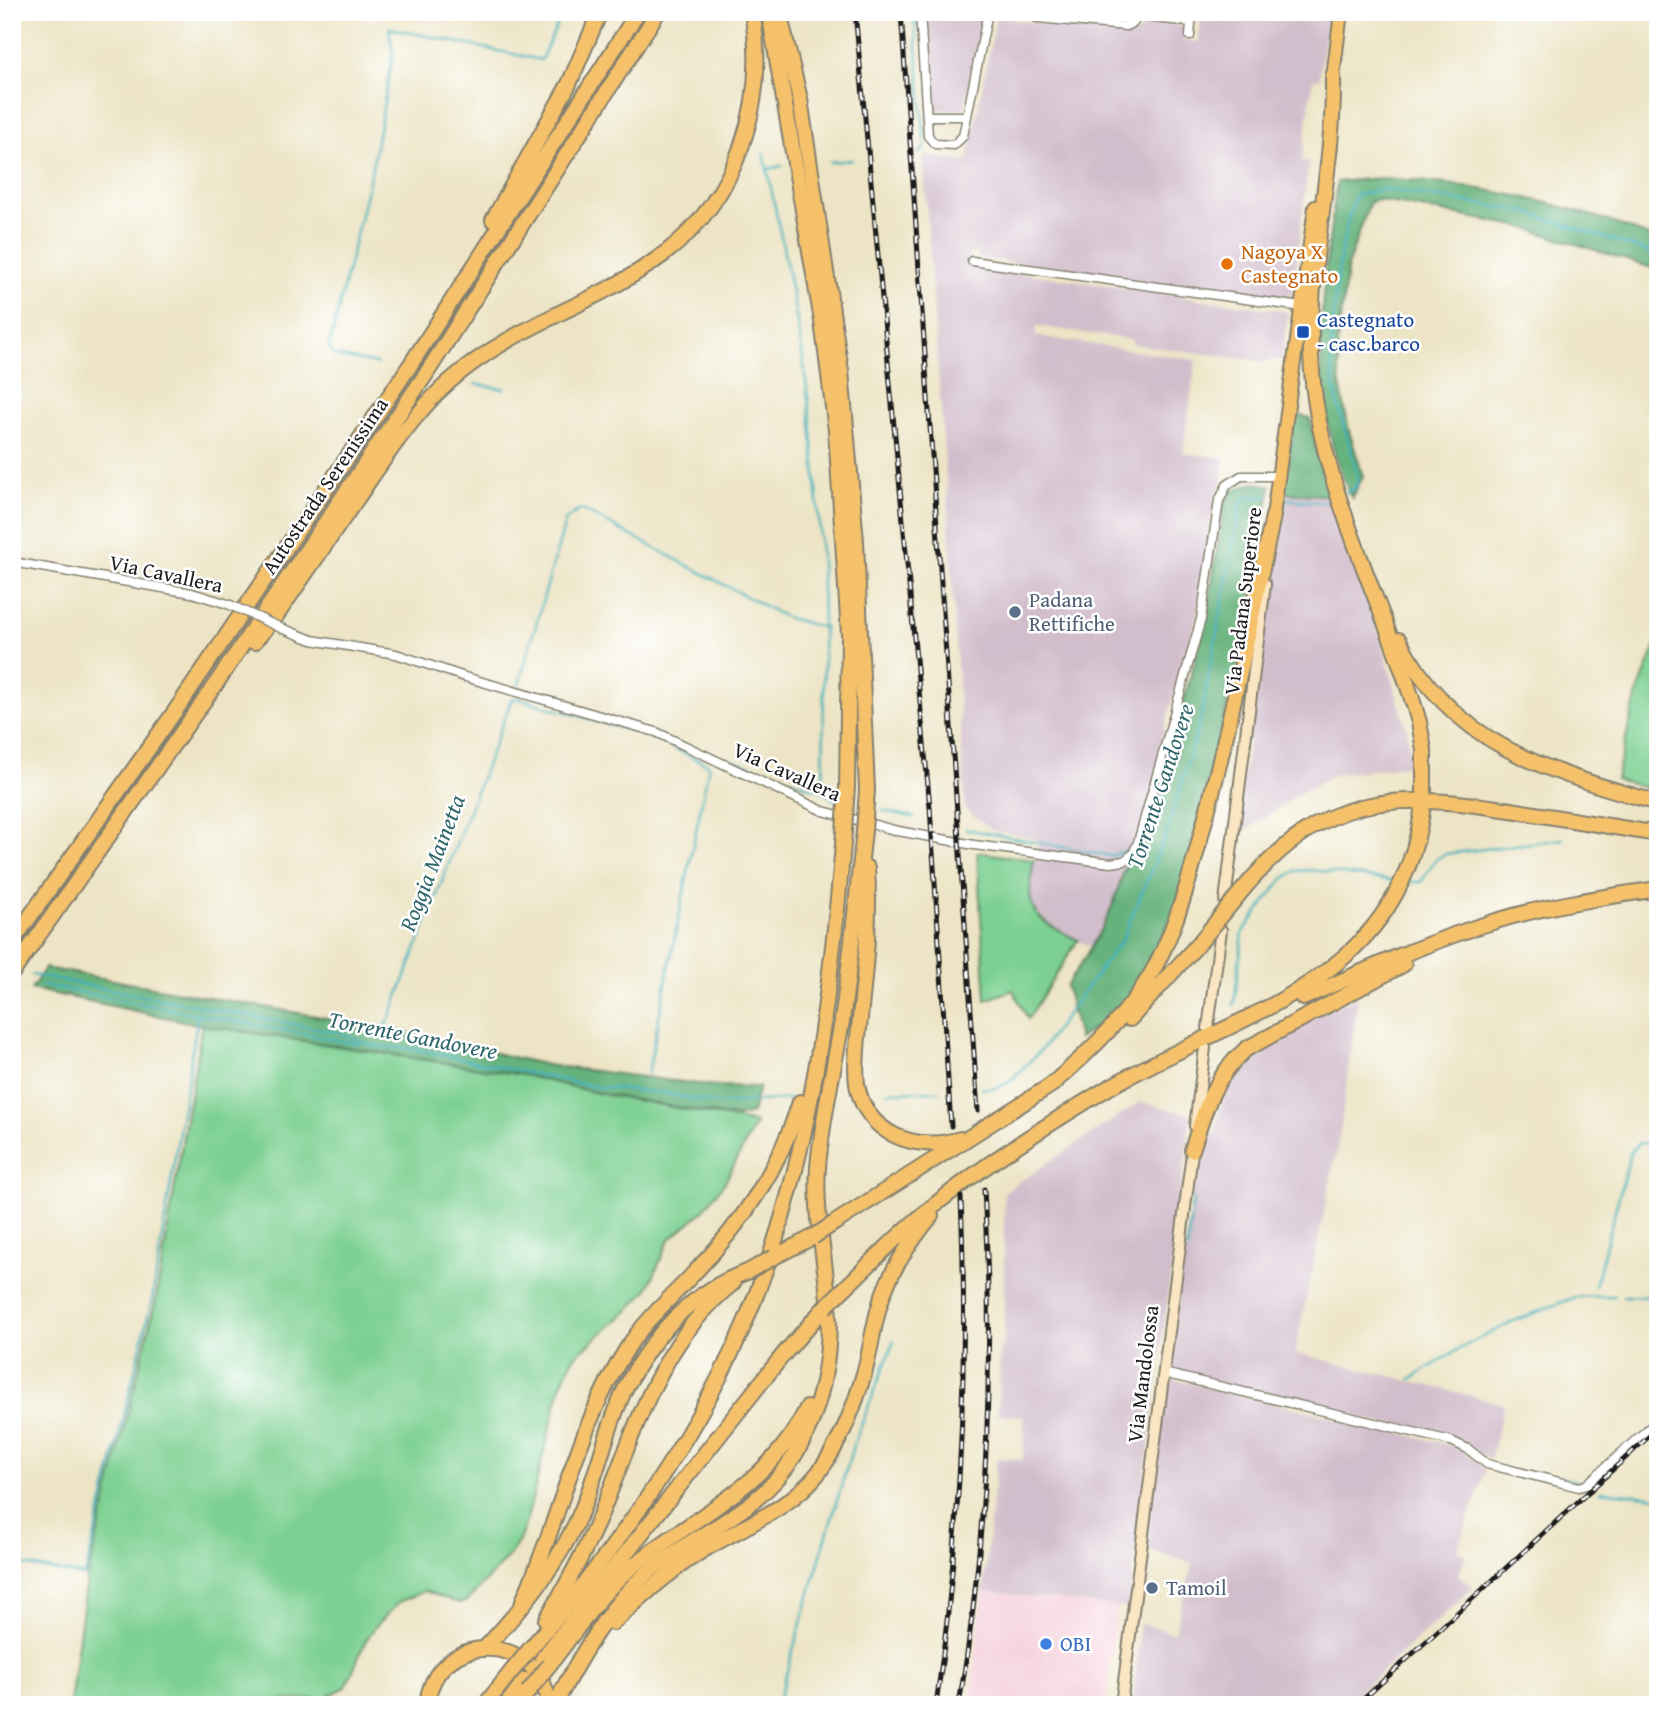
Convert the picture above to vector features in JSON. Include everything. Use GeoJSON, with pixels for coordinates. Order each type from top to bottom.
{"type":"FeatureCollection","features":[{"type":"Feature","properties":{"kind":"highway"},"geometry":{"type":"LineString","coordinates":[[411,364],[569,84],[600,12]]}},
{"type":"Feature","properties":{"kind":"highway","name":"Autostrada Serenissima"},"geometry":{"type":"LineString","coordinates":[[12,942],[178,706],[411,364],[638,12]]}},
{"type":"Feature","properties":{"kind":"highway","name":"Autostrada Serenissima"},"geometry":{"type":"LineString","coordinates":[[12,973],[214,688],[426,373],[658,12]]}},
{"type":"Feature","properties":{"kind":"highway"},"geometry":{"type":"LineString","coordinates":[[214,688],[274,619],[399,437],[449,382],[524,330],[665,253],[700,219],[726,181],[738,157],[753,108],[757,55],[752,12]]}},
{"type":"Feature","properties":{"kind":"highway"},"geometry":{"type":"LineString","coordinates":[[485,1705],[611,1550],[666,1470],[721,1375],[772,1248],[797,1153],[822,1020],[844,832],[849,635],[836,430],[822,321],[769,12]]}},
{"type":"Feature","properties":{"kind":"highway"},"geometry":{"type":"LineString","coordinates":[[555,1705],[617,1607],[644,1576],[753,1504],[788,1465],[807,1432],[828,1355],[829,1325],[818,1171],[845,995],[867,790],[856,541],[843,384],[800,99],[779,12]]}},
{"type":"Feature","properties":{"kind":"highway"},"geometry":{"type":"LineString","coordinates":[[506,1705],[527,1686],[783,1355],[825,1307],[911,1224],[1050,1124],[1172,1055],[1309,986],[1362,940],[1399,885],[1411,857],[1423,798],[1424,750],[1416,712],[1342,503],[1322,438],[1311,349],[1313,296],[1334,120],[1333,76]]}},
{"type":"Feature","properties":{"kind":"highway"},"geometry":{"type":"LineString","coordinates":[[1342,503],[1356,529],[1386,610],[1408,658],[1427,685],[1456,714],[1486,739],[1527,761],[1658,803]]}},
{"type":"Feature","properties":{"kind":"highway"},"geometry":{"type":"LineString","coordinates":[[1051,1085],[1093,1046],[1137,996],[1155,966],[1177,916],[1226,735],[1273,516]]}},
{"type":"Feature","properties":{"kind":"highway"},"geometry":{"type":"LineString","coordinates":[[485,1648],[568,1539],[626,1387],[655,1340],[684,1309],[710,1289],[774,1258],[836,1223],[1051,1085],[1117,1032],[1200,942],[1271,859],[1305,831],[1356,807],[1387,800],[1463,803],[1658,834]]}},
{"type":"Feature","properties":{"kind":"highway"},"geometry":{"type":"LineString","coordinates":[[864,831],[869,908],[857,1054],[861,1097],[877,1123],[889,1133],[917,1144],[945,1144],[994,1124]]}},
{"type":"Feature","properties":{"kind":"highway"},"geometry":{"type":"LineString","coordinates":[[1172,1055],[1409,952],[1497,920],[1547,907],[1658,889]]}},
{"type":"Feature","properties":{"kind":"highway"},"geometry":{"type":"LineString","coordinates":[[1192,1150],[1218,1079],[1226,1067],[1246,1049],[1395,968],[1497,920]]}},
{"type":"Feature","properties":{"kind":"highway"},"geometry":{"type":"LineString","coordinates":[[523,1601],[547,1546],[582,1434],[594,1406],[628,1346],[735,1228],[769,1176],[796,1116],[822,1020]]}},
{"type":"Feature","properties":{"kind":"highway"},"geometry":{"type":"LineString","coordinates":[[592,1644],[667,1575],[699,1553],[761,1518],[801,1490],[817,1474],[837,1445],[850,1413],[864,1372],[883,1295],[899,1258],[948,1195]]}},
{"type":"Feature","properties":{"kind":"highway"},"geometry":{"type":"LineString","coordinates":[[530,1648],[584,1552],[658,1373],[698,1317],[747,1272]]}},
{"type":"Feature","properties":{"kind":"highway"},"geometry":{"type":"LineString","coordinates":[[545,1662],[628,1570],[729,1500],[767,1466],[787,1443],[813,1394],[829,1325]]}},
{"type":"Feature","properties":{"kind":"highway"},"geometry":{"type":"LineString","coordinates":[[427,1705],[433,1681],[442,1668],[454,1658],[485,1648],[500,1649],[527,1662],[545,1687],[549,1705]]}},
{"type":"Feature","properties":{"kind":"highway"},"geometry":{"type":"LineString","coordinates":[[518,1705],[527,1686]]}},
{"type":"Feature","properties":{"kind":"main road","name":"Via Padana Superiore"},"geometry":{"type":"LineString","coordinates":[[1225,901],[1273,516],[1341,12]]}},
{"type":"Feature","properties":{"kind":"main road"},"geometry":{"type":"LineString","coordinates":[[1208,1028],[1221,930]]}},
{"type":"Feature","properties":{"kind":"main road","name":"Via Mandolossa"},"geometry":{"type":"LineString","coordinates":[[1121,1705],[1205,1048]]}},
{"type":"Feature","properties":{"kind":"street"},"geometry":{"type":"LineString","coordinates":[[920,12],[930,141],[954,145],[962,139],[988,12]]}},
{"type":"Feature","properties":{"kind":"street"},"geometry":{"type":"LineString","coordinates":[[1025,12],[1037,18],[1126,26],[1132,24],[1136,14],[1192,17],[1190,36]]}},
{"type":"Feature","properties":{"kind":"street"},"geometry":{"type":"LineString","coordinates":[[927,116],[967,116]]}},
{"type":"Feature","properties":{"kind":"street"},"geometry":{"type":"LineString","coordinates":[[971,261],[1302,307]]}},
{"type":"Feature","properties":{"kind":"street"},"geometry":{"type":"LineString","coordinates":[[1223,478],[1234,480],[1248,474],[1280,476]]}},
{"type":"Feature","properties":{"kind":"street","name":"Via Cavallera"},"geometry":{"type":"LineString","coordinates":[[12,562],[192,593],[228,604],[312,640],[396,654],[465,677],[656,732],[823,811],[898,831],[974,845],[1111,863],[1124,861],[1133,854],[1138,842],[1201,619],[1220,500],[1234,480]]}},
{"type":"Feature","properties":{"kind":"street"},"geometry":{"type":"LineString","coordinates":[[1163,1373],[1451,1441],[1468,1449],[1487,1464],[1578,1487],[1586,1485],[1658,1420]]}},
{"type":"Feature","properties":{"kind":"shaded area"},"geometry":{"type":"Polygon","coordinates":[[[923,12],[984,12],[965,105],[961,110],[935,110],[930,107],[923,12]]]}},
{"type":"Feature","properties":{"kind":"shaded area"},"geometry":{"type":"Polygon","coordinates":[[[1000,12],[1014,12],[1013,20],[1140,33],[1144,22],[1185,26],[1184,40],[1198,42],[1202,12],[1328,12],[1319,79],[1313,79],[1302,161],[1309,162],[1292,296],[1280,295],[1273,301],[1127,280],[1121,273],[1113,272],[1112,276],[977,258],[977,253],[969,253],[968,265],[1288,312],[1282,359],[1266,362],[1132,344],[1132,340],[1037,326],[1036,336],[1196,360],[1183,453],[1225,458],[1222,483],[1214,502],[1197,615],[1160,743],[1182,701],[1146,836],[1134,845],[1111,908],[1091,947],[1053,928],[1030,905],[1028,895],[1038,839],[992,830],[965,810],[949,521],[923,158],[927,155],[963,162],[968,160],[996,18],[1000,12]]]}},
{"type":"Feature","properties":{"kind":"shaded area"},"geometry":{"type":"Polygon","coordinates":[[[1284,493],[1331,496],[1371,606],[1407,731],[1411,765],[1333,775],[1300,793],[1235,838],[1284,493]]]}},
{"type":"Feature","properties":{"kind":"shaded area"},"geometry":{"type":"Polygon","coordinates":[[[1358,997],[1340,1134],[1295,1353],[1504,1404],[1490,1460],[1465,1443],[1169,1371],[1197,1155],[1215,1132],[1230,1072],[1235,1065],[1321,1012],[1358,997]]]}},
{"type":"Feature","properties":{"kind":"shaded area"},"geometry":{"type":"Polygon","coordinates":[[[1140,1102],[1191,1114],[1128,1608],[983,1591],[997,1458],[1023,1460],[1024,1417],[998,1414],[1000,1346],[1004,1346],[1004,1192],[1140,1102]]]}},
{"type":"Feature","properties":{"kind":"shaded area"},"geometry":{"type":"Polygon","coordinates":[[[1168,1378],[1446,1444],[1464,1451],[1486,1470],[1457,1550],[1466,1555],[1458,1576],[1474,1587],[1345,1705],[1133,1705],[1140,1623],[1174,1633],[1193,1564],[1146,1549],[1168,1378]]]}},
{"type":"Feature","properties":{"kind":"shaded area"},"geometry":{"type":"Polygon","coordinates":[[[983,1591],[1117,1607],[1105,1705],[970,1705],[983,1591]]]}},
{"type":"Feature","properties":{"kind":"green space"},"geometry":{"type":"Polygon","coordinates":[[[1380,178],[1486,190],[1591,215],[1658,240],[1658,270],[1522,227],[1378,200],[1370,202],[1348,264],[1337,343],[1340,384],[1349,431],[1363,476],[1352,499],[1337,460],[1327,421],[1322,382],[1322,302],[1337,182],[1380,178]]]}},
{"type":"Feature","properties":{"kind":"green space"},"geometry":{"type":"Polygon","coordinates":[[[1299,415],[1310,418],[1318,460],[1331,496],[1284,493],[1294,420],[1299,415]]]}},
{"type":"Feature","properties":{"kind":"green space"},"geometry":{"type":"Polygon","coordinates":[[[1255,483],[1271,486],[1239,659],[1177,903],[1160,944],[1127,1004],[1079,1039],[1066,986],[1106,919],[1132,851],[1146,836],[1205,624],[1224,506],[1231,490],[1255,483]]]}},
{"type":"Feature","properties":{"kind":"green space"},"geometry":{"type":"Polygon","coordinates":[[[1658,640],[1658,792],[1616,779],[1636,697],[1658,640]]]}},
{"type":"Feature","properties":{"kind":"green space"},"geometry":{"type":"Polygon","coordinates":[[[977,852],[1034,860],[1030,891],[1035,911],[1050,925],[1078,940],[1028,1019],[1013,990],[986,1000],[977,852]]]}},
{"type":"Feature","properties":{"kind":"green space"},"geometry":{"type":"Polygon","coordinates":[[[45,968],[395,1030],[547,1065],[715,1086],[759,1087],[752,1113],[737,1117],[722,1115],[602,1094],[524,1075],[202,1025],[31,989],[45,968]]]}},
{"type":"Feature","properties":{"kind":"green space"},"geometry":{"type":"Polygon","coordinates":[[[202,1025],[524,1075],[602,1094],[756,1123],[725,1182],[702,1212],[669,1240],[648,1289],[628,1311],[574,1357],[562,1382],[519,1541],[508,1557],[467,1601],[458,1603],[425,1591],[399,1602],[375,1627],[364,1644],[346,1687],[324,1698],[278,1701],[275,1705],[72,1705],[70,1702],[87,1578],[156,1299],[202,1025]]]}},
{"type":"Feature","properties":{"kind":"waterway"},"geometry":{"type":"LineString","coordinates":[[377,364],[335,356],[329,348],[371,173],[393,54],[389,28],[541,60],[563,12]]}},
{"type":"Feature","properties":{"kind":"waterway"},"geometry":{"type":"LineString","coordinates":[[914,12],[925,147],[919,154]]}},
{"type":"Feature","properties":{"kind":"waterway"},"geometry":{"type":"LineString","coordinates":[[764,154],[788,271],[813,439],[822,590],[823,791],[834,800]]}},
{"type":"Feature","properties":{"kind":"waterway"},"geometry":{"type":"LineString","coordinates":[[830,162],[852,160]]}},
{"type":"Feature","properties":{"kind":"waterway"},"geometry":{"type":"LineString","coordinates":[[768,169],[782,166]]}},
{"type":"Feature","properties":{"kind":"waterway","name":"Torrente Gandovere"},"geometry":{"type":"LineString","coordinates":[[1346,492],[1355,488],[1358,480],[1334,386],[1332,344],[1340,262],[1356,195],[1383,189],[1524,211],[1658,255]]}},
{"type":"Feature","properties":{"kind":"waterway"},"geometry":{"type":"LineString","coordinates":[[475,384],[504,389]]}},
{"type":"Feature","properties":{"kind":"waterway","name":"Torrente Gandovere"},"geometry":{"type":"LineString","coordinates":[[981,1089],[997,1088],[1009,1082],[1042,1049],[1123,938],[1167,832],[1201,718],[1241,503],[1246,497],[1269,497]]}},
{"type":"Feature","properties":{"kind":"waterway","name":"Torrente Gandovere"},"geometry":{"type":"LineString","coordinates":[[1283,499],[1323,502],[1335,498]]}},
{"type":"Feature","properties":{"kind":"waterway"},"geometry":{"type":"LineString","coordinates":[[519,684],[566,519],[581,509],[787,618],[825,628]]}},
{"type":"Feature","properties":{"kind":"waterway","name":"Roggia Mainetta"},"geometry":{"type":"LineString","coordinates":[[373,1035],[387,1024],[391,1015],[512,698]]}},
{"type":"Feature","properties":{"kind":"waterway"},"geometry":{"type":"LineString","coordinates":[[511,701],[517,698],[651,737],[709,765],[648,1073]]}},
{"type":"Feature","properties":{"kind":"waterway"},"geometry":{"type":"LineString","coordinates":[[730,759],[823,791]]}},
{"type":"Feature","properties":{"kind":"waterway"},"geometry":{"type":"LineString","coordinates":[[883,811],[913,817]]}},
{"type":"Feature","properties":{"kind":"waterway"},"geometry":{"type":"LineString","coordinates":[[966,829],[1111,856],[1129,849]]}},
{"type":"Feature","properties":{"kind":"waterway"},"geometry":{"type":"LineString","coordinates":[[1409,882],[1421,882],[1436,859],[1446,854],[1563,839]]}},
{"type":"Feature","properties":{"kind":"waterway"},"geometry":{"type":"LineString","coordinates":[[1234,1005],[1243,932],[1281,881],[1295,871],[1312,870],[1395,881]]}},
{"type":"Feature","properties":{"kind":"waterway","name":"Torrente Gandovere"},"geometry":{"type":"LineString","coordinates":[[32,975],[340,1033],[374,1046],[415,1049],[597,1087],[664,1093],[719,1104],[791,1099]]}},
{"type":"Feature","properties":{"kind":"waterway","name":"Roggia Mainetta"},"geometry":{"type":"LineString","coordinates":[[41,985],[359,1044]]}},
{"type":"Feature","properties":{"kind":"waterway"},"geometry":{"type":"LineString","coordinates":[[12,1563],[85,1576],[152,1300],[198,1015]]}},
{"type":"Feature","properties":{"kind":"waterway","name":"Torrente Gandovere"},"geometry":{"type":"LineString","coordinates":[[887,1092],[939,1091]]}},
{"type":"Feature","properties":{"kind":"waterway"},"geometry":{"type":"LineString","coordinates":[[1595,1286],[1631,1151],[1639,1143],[1658,1144]]}},
{"type":"Feature","properties":{"kind":"waterway"},"geometry":{"type":"LineString","coordinates":[[1187,1249],[1193,1198]]}},
{"type":"Feature","properties":{"kind":"waterway"},"geometry":{"type":"LineString","coordinates":[[1411,1379],[1459,1349],[1514,1321],[1575,1297],[1614,1296]]}},
{"type":"Feature","properties":{"kind":"waterway"},"geometry":{"type":"LineString","coordinates":[[1623,1296],[1658,1297]]}},
{"type":"Feature","properties":{"kind":"waterway"},"geometry":{"type":"LineString","coordinates":[[777,1705],[853,1446],[894,1341]]}},
{"type":"Feature","properties":{"kind":"waterway"},"geometry":{"type":"LineString","coordinates":[[1561,1478],[1581,1482]]}},
{"type":"Feature","properties":{"kind":"waterway"},"geometry":{"type":"LineString","coordinates":[[1600,1491],[1658,1497]]}},
{"type":"Feature","properties":{"kind":"railway"},"geometry":{"type":"LineString","coordinates":[[855,12],[930,807],[951,1126]]}},
{"type":"Feature","properties":{"kind":"railway"},"geometry":{"type":"LineString","coordinates":[[901,12],[978,1111]]}},
{"type":"Feature","properties":{"kind":"railway"},"geometry":{"type":"LineString","coordinates":[[959,1705],[977,1577],[986,1448],[988,1318],[984,1189]]}},
{"type":"Feature","properties":{"kind":"railway"},"geometry":{"type":"LineString","coordinates":[[936,1705],[957,1515],[964,1324],[961,1197]]}},
{"type":"Feature","properties":{"kind":"railway"},"geometry":{"type":"LineString","coordinates":[[1357,1705],[1658,1428]]}},
{"type":"Feature","properties":{"kind":"place","name":"Nagoya X Castegnato"},"geometry":{"type":"Point","coordinates":[1227,264]}},
{"type":"Feature","properties":{"kind":"place","name":"Castegnato - casc.barco"},"geometry":{"type":"Point","coordinates":[1303,332]}},
{"type":"Feature","properties":{"kind":"place","name":"Padana Rettifiche"},"geometry":{"type":"Point","coordinates":[1015,612]}},
{"type":"Feature","properties":{"kind":"place","name":"Tamoil"},"geometry":{"type":"Point","coordinates":[1152,1588]}},
{"type":"Feature","properties":{"kind":"place","name":"OBI"},"geometry":{"type":"Point","coordinates":[1046,1644]}}]}
